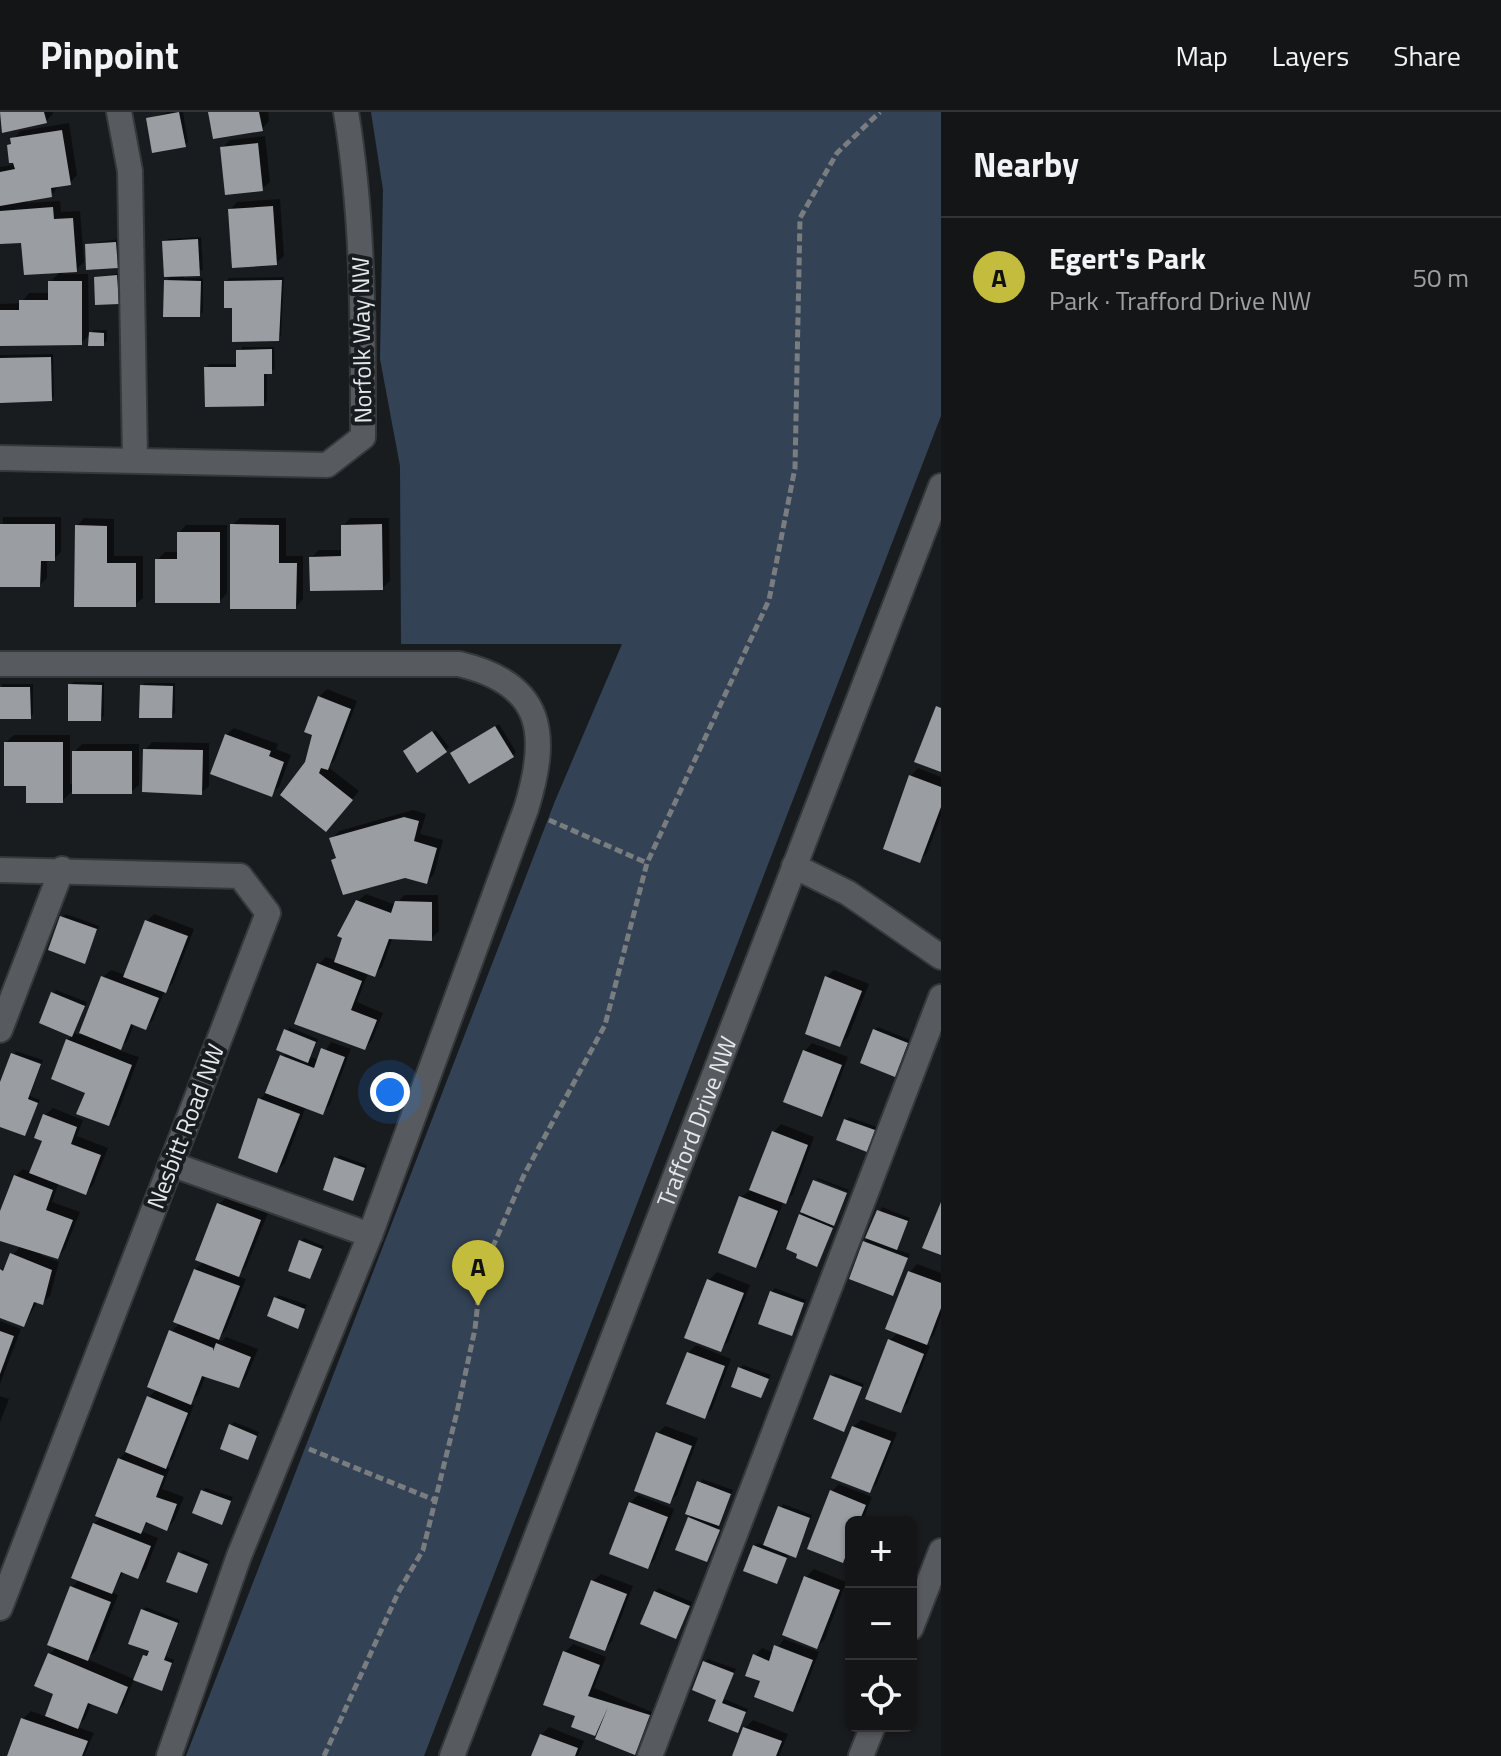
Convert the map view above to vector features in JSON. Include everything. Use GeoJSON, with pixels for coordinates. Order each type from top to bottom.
{"type":"FeatureCollection","features":[{"type":"Feature","properties":{"kind":"street"},"geometry":{"type":"LineString","coordinates":[[119,112],[130,171],[135,459]]}},
{"type":"Feature","properties":{"kind":"street","name":"Norfolk Way NW"},"geometry":{"type":"LineString","coordinates":[[0,458],[327,465],[363,437],[364,289],[346,112]]}},
{"type":"Feature","properties":{"kind":"street","name":"Trafford Drive NW"},"geometry":{"type":"LineString","coordinates":[[452,1756],[941,486]]}},
{"type":"Feature","properties":{"kind":"street"},"geometry":{"type":"LineString","coordinates":[[0,664],[459,664],[489,671],[515,688],[532,711],[540,741],[538,771],[526,809],[370,1235],[239,1556],[169,1756]]}},
{"type":"Feature","properties":{"kind":"street"},"geometry":{"type":"LineString","coordinates":[[794,866],[848,893],[941,957]]}},
{"type":"Feature","properties":{"kind":"street"},"geometry":{"type":"LineString","coordinates":[[0,1030],[62,869]]}},
{"type":"Feature","properties":{"kind":"street","name":"Nesbitt Road NW"},"geometry":{"type":"LineString","coordinates":[[0,870],[62,869],[240,876],[268,913],[0,1608]]}},
{"type":"Feature","properties":{"kind":"street"},"geometry":{"type":"LineString","coordinates":[[650,1756],[941,997]]}},
{"type":"Feature","properties":{"kind":"street"},"geometry":{"type":"LineString","coordinates":[[171,1164],[370,1235]]}},
{"type":"Feature","properties":{"kind":"street"},"geometry":{"type":"LineString","coordinates":[[917,1613],[941,1551]]}},
{"type":"Feature","properties":{"kind":"street"},"geometry":{"type":"LineString","coordinates":[[861,1756],[871,1732]]}},
{"type":"Feature","properties":{"kind":"path"},"geometry":{"type":"LineString","coordinates":[[324,1756],[399,1591],[423,1550],[437,1502],[475,1329],[481,1274],[524,1175],[605,1025],[647,863],[769,600],[795,468],[800,218],[837,153],[880,112]]}},
{"type":"Feature","properties":{"kind":"path"},"geometry":{"type":"LineString","coordinates":[[526,809],[647,863]]}},
{"type":"Feature","properties":{"kind":"path"},"geometry":{"type":"LineString","coordinates":[[286,1439],[437,1502]]}},
{"type":"Feature","properties":{"kind":"shaded area"},"geometry":{"type":"Polygon","coordinates":[[[371,112],[941,112],[941,416],[424,1756],[186,1756],[555,801],[622,644],[401,644],[400,466],[380,359],[383,190],[371,112]]]}},
{"type":"Feature","properties":{"kind":"building"},"geometry":{"type":"Polygon","coordinates":[[[0,112],[44,112],[47,123],[2,133],[0,112]]]}},
{"type":"Feature","properties":{"kind":"building"},"geometry":{"type":"Polygon","coordinates":[[[179,112],[186,147],[152,153],[146,118],[179,112]]]}},
{"type":"Feature","properties":{"kind":"building"},"geometry":{"type":"Polygon","coordinates":[[[208,112],[259,112],[263,131],[213,139],[208,112]]]}},
{"type":"Feature","properties":{"kind":"building"},"geometry":{"type":"Polygon","coordinates":[[[62,130],[71,185],[51,188],[52,197],[0,206],[0,172],[15,169],[13,163],[9,163],[7,145],[11,144],[10,138],[62,130]]]}},
{"type":"Feature","properties":{"kind":"building"},"geometry":{"type":"Polygon","coordinates":[[[258,143],[263,191],[225,195],[220,147],[258,143]]]}},
{"type":"Feature","properties":{"kind":"building"},"geometry":{"type":"Polygon","coordinates":[[[273,206],[277,265],[232,268],[228,209],[273,206]]]}},
{"type":"Feature","properties":{"kind":"building"},"geometry":{"type":"Polygon","coordinates":[[[53,207],[54,219],[73,218],[77,272],[24,275],[21,243],[0,244],[0,211],[53,207]]]}},
{"type":"Feature","properties":{"kind":"building"},"geometry":{"type":"Polygon","coordinates":[[[198,239],[200,276],[164,277],[162,241],[198,239]]]}},
{"type":"Feature","properties":{"kind":"building"},"geometry":{"type":"Polygon","coordinates":[[[116,242],[118,268],[86,270],[85,244],[116,242]]]}},
{"type":"Feature","properties":{"kind":"building"},"geometry":{"type":"Polygon","coordinates":[[[117,275],[119,304],[95,305],[94,277],[117,275]]]}},
{"type":"Feature","properties":{"kind":"building"},"geometry":{"type":"Polygon","coordinates":[[[164,280],[201,281],[200,317],[163,317],[164,280]]]}},
{"type":"Feature","properties":{"kind":"building"},"geometry":{"type":"Polygon","coordinates":[[[282,280],[279,341],[232,342],[232,308],[224,308],[224,281],[282,280]]]}},
{"type":"Feature","properties":{"kind":"building"},"geometry":{"type":"Polygon","coordinates":[[[48,281],[82,281],[82,345],[0,346],[0,310],[19,310],[19,300],[48,300],[48,281]]]}},
{"type":"Feature","properties":{"kind":"building"},"geometry":{"type":"Polygon","coordinates":[[[89,332],[104,333],[104,346],[88,346],[89,332]]]}},
{"type":"Feature","properties":{"kind":"building"},"geometry":{"type":"Polygon","coordinates":[[[272,349],[272,374],[264,374],[264,406],[205,407],[204,367],[236,367],[236,350],[272,349]]]}},
{"type":"Feature","properties":{"kind":"building"},"geometry":{"type":"Polygon","coordinates":[[[51,357],[52,401],[0,403],[0,358],[51,357]]]}},
{"type":"Feature","properties":{"kind":"building"},"geometry":{"type":"Polygon","coordinates":[[[0,524],[55,524],[55,561],[41,561],[40,587],[0,587],[0,524]]]}},
{"type":"Feature","properties":{"kind":"building"},"geometry":{"type":"Polygon","coordinates":[[[230,524],[279,525],[279,563],[297,563],[296,609],[230,609],[230,524]]]}},
{"type":"Feature","properties":{"kind":"building"},"geometry":{"type":"Polygon","coordinates":[[[382,524],[383,590],[310,591],[309,557],[341,556],[341,525],[382,524]]]}},
{"type":"Feature","properties":{"kind":"building"},"geometry":{"type":"Polygon","coordinates":[[[75,525],[107,526],[107,563],[136,563],[136,607],[74,607],[75,525]]]}},
{"type":"Feature","properties":{"kind":"building"},"geometry":{"type":"Polygon","coordinates":[[[177,532],[220,532],[220,603],[155,603],[155,559],[177,559],[177,532]]]}},
{"type":"Feature","properties":{"kind":"building"},"geometry":{"type":"Polygon","coordinates":[[[68,684],[102,685],[101,721],[68,721],[68,684]]]}},
{"type":"Feature","properties":{"kind":"building"},"geometry":{"type":"Polygon","coordinates":[[[140,685],[173,686],[172,718],[139,718],[140,685]]]}},
{"type":"Feature","properties":{"kind":"building"},"geometry":{"type":"Polygon","coordinates":[[[0,687],[30,687],[31,719],[0,719],[0,687]]]}},
{"type":"Feature","properties":{"kind":"building"},"geometry":{"type":"Polygon","coordinates":[[[318,696],[351,709],[328,770],[321,768],[319,773],[353,800],[326,832],[280,795],[305,762],[312,735],[304,732],[318,696]]]}},
{"type":"Feature","properties":{"kind":"building"},"geometry":{"type":"Polygon","coordinates":[[[936,706],[941,708],[941,772],[914,762],[936,706]]]}},
{"type":"Feature","properties":{"kind":"building"},"geometry":{"type":"Polygon","coordinates":[[[495,726],[514,757],[469,784],[450,753],[495,726]]]}},
{"type":"Feature","properties":{"kind":"building"},"geometry":{"type":"Polygon","coordinates":[[[432,731],[447,752],[417,773],[403,751],[432,731]]]}},
{"type":"Feature","properties":{"kind":"building"},"geometry":{"type":"Polygon","coordinates":[[[225,734],[271,751],[269,756],[284,762],[272,797],[210,774],[225,734]]]}},
{"type":"Feature","properties":{"kind":"building"},"geometry":{"type":"Polygon","coordinates":[[[4,742],[63,742],[63,803],[26,803],[26,786],[4,786],[4,742]]]}},
{"type":"Feature","properties":{"kind":"building"},"geometry":{"type":"Polygon","coordinates":[[[143,749],[203,750],[202,795],[142,792],[143,749]]]}},
{"type":"Feature","properties":{"kind":"building"},"geometry":{"type":"Polygon","coordinates":[[[72,751],[132,751],[132,794],[72,794],[72,751]]]}},
{"type":"Feature","properties":{"kind":"building"},"geometry":{"type":"Polygon","coordinates":[[[909,775],[941,787],[941,807],[920,863],[883,849],[909,775]]]}},
{"type":"Feature","properties":{"kind":"building"},"geometry":{"type":"Polygon","coordinates":[[[404,817],[419,821],[414,841],[437,848],[427,884],[405,878],[343,895],[331,860],[336,858],[329,838],[404,817]]]}},
{"type":"Feature","properties":{"kind":"building"},"geometry":{"type":"Polygon","coordinates":[[[356,900],[391,913],[395,901],[432,902],[432,941],[389,939],[375,977],[334,962],[342,938],[337,936],[356,900]]]}},
{"type":"Feature","properties":{"kind":"building"},"geometry":{"type":"Polygon","coordinates":[[[60,916],[97,929],[85,964],[48,950],[60,916]]]}},
{"type":"Feature","properties":{"kind":"building"},"geometry":{"type":"Polygon","coordinates":[[[145,920],[188,936],[166,993],[123,977],[145,920]]]}},
{"type":"Feature","properties":{"kind":"building"},"geometry":{"type":"Polygon","coordinates":[[[317,963],[362,981],[351,1010],[377,1020],[365,1050],[294,1024],[317,963]]]}},
{"type":"Feature","properties":{"kind":"building"},"geometry":{"type":"Polygon","coordinates":[[[101,976],[159,998],[146,1030],[131,1024],[121,1050],[79,1033],[101,976]]]}},
{"type":"Feature","properties":{"kind":"building"},"geometry":{"type":"Polygon","coordinates":[[[825,976],[862,991],[840,1047],[805,1034],[825,976]]]}},
{"type":"Feature","properties":{"kind":"building"},"geometry":{"type":"Polygon","coordinates":[[[51,992],[85,1006],[72,1037],[39,1023],[51,992]]]}},
{"type":"Feature","properties":{"kind":"building"},"geometry":{"type":"Polygon","coordinates":[[[284,1029],[316,1042],[308,1063],[276,1050],[284,1029]]]}},
{"type":"Feature","properties":{"kind":"building"},"geometry":{"type":"Polygon","coordinates":[[[873,1029],[908,1043],[895,1077],[860,1063],[873,1029]]]}},
{"type":"Feature","properties":{"kind":"building"},"geometry":{"type":"Polygon","coordinates":[[[66,1039],[132,1065],[109,1126],[76,1114],[85,1093],[51,1079],[66,1039]]]}},
{"type":"Feature","properties":{"kind":"building"},"geometry":{"type":"Polygon","coordinates":[[[321,1048],[345,1057],[323,1115],[265,1093],[280,1055],[314,1068],[321,1048]]]}},
{"type":"Feature","properties":{"kind":"building"},"geometry":{"type":"Polygon","coordinates":[[[803,1050],[842,1065],[822,1117],[783,1102],[803,1050]]]}},
{"type":"Feature","properties":{"kind":"building"},"geometry":{"type":"Polygon","coordinates":[[[11,1053],[41,1064],[28,1099],[38,1103],[25,1136],[0,1127],[0,1082],[11,1053]]]}},
{"type":"Feature","properties":{"kind":"building"},"geometry":{"type":"Polygon","coordinates":[[[258,1098],[300,1114],[277,1173],[238,1158],[258,1098]]]}},
{"type":"Feature","properties":{"kind":"building"},"geometry":{"type":"Polygon","coordinates":[[[43,1114],[77,1127],[71,1144],[101,1155],[86,1195],[29,1173],[42,1141],[34,1138],[43,1114]]]}},
{"type":"Feature","properties":{"kind":"building"},"geometry":{"type":"Polygon","coordinates":[[[844,1119],[875,1130],[867,1152],[836,1140],[844,1119]]]}},
{"type":"Feature","properties":{"kind":"building"},"geometry":{"type":"Polygon","coordinates":[[[772,1131],[808,1145],[786,1204],[749,1190],[772,1131]]]}},
{"type":"Feature","properties":{"kind":"building"},"geometry":{"type":"Polygon","coordinates":[[[334,1157],[365,1168],[353,1201],[323,1190],[334,1157]]]}},
{"type":"Feature","properties":{"kind":"building"},"geometry":{"type":"Polygon","coordinates":[[[14,1175],[53,1190],[46,1210],[73,1220],[58,1259],[0,1241],[0,1211],[14,1175]]]}},
{"type":"Feature","properties":{"kind":"building"},"geometry":{"type":"Polygon","coordinates":[[[813,1180],[847,1193],[834,1226],[800,1212],[813,1180]]]}},
{"type":"Feature","properties":{"kind":"building"},"geometry":{"type":"Polygon","coordinates":[[[739,1196],[778,1211],[756,1268],[718,1253],[739,1196]]]}},
{"type":"Feature","properties":{"kind":"building"},"geometry":{"type":"Polygon","coordinates":[[[941,1202],[941,1255],[922,1248],[941,1202]]]}},
{"type":"Feature","properties":{"kind":"building"},"geometry":{"type":"Polygon","coordinates":[[[217,1203],[261,1220],[239,1277],[195,1260],[217,1203]]]}},
{"type":"Feature","properties":{"kind":"building"},"geometry":{"type":"Polygon","coordinates":[[[877,1210],[908,1221],[897,1250],[865,1238],[877,1210]]]}},
{"type":"Feature","properties":{"kind":"building"},"geometry":{"type":"Polygon","coordinates":[[[799,1214],[833,1228],[817,1267],[796,1258],[797,1254],[786,1249],[799,1214]]]}},
{"type":"Feature","properties":{"kind":"building"},"geometry":{"type":"Polygon","coordinates":[[[299,1240],[322,1249],[310,1279],[288,1271],[299,1240]]]}},
{"type":"Feature","properties":{"kind":"building"},"geometry":{"type":"Polygon","coordinates":[[[863,1241],[908,1258],[893,1296],[849,1279],[863,1241]]]}},
{"type":"Feature","properties":{"kind":"building"},"geometry":{"type":"Polygon","coordinates":[[[10,1253],[52,1270],[43,1305],[34,1302],[24,1327],[0,1318],[0,1269],[3,1271],[10,1253]]]}},
{"type":"Feature","properties":{"kind":"building"},"geometry":{"type":"Polygon","coordinates":[[[194,1269],[240,1286],[219,1340],[173,1322],[194,1269]]]}},
{"type":"Feature","properties":{"kind":"building"},"geometry":{"type":"Polygon","coordinates":[[[908,1271],[941,1283],[941,1308],[927,1345],[885,1329],[908,1271]]]}},
{"type":"Feature","properties":{"kind":"building"},"geometry":{"type":"Polygon","coordinates":[[[707,1279],[744,1293],[721,1352],[684,1338],[707,1279]]]}},
{"type":"Feature","properties":{"kind":"building"},"geometry":{"type":"Polygon","coordinates":[[[770,1291],[804,1303],[792,1336],[758,1324],[770,1291]]]}},
{"type":"Feature","properties":{"kind":"building"},"geometry":{"type":"Polygon","coordinates":[[[274,1297],[305,1309],[298,1329],[267,1316],[274,1297]]]}},
{"type":"Feature","properties":{"kind":"building"},"geometry":{"type":"Polygon","coordinates":[[[169,1330],[213,1348],[213,1351],[216,1343],[251,1357],[239,1388],[202,1376],[191,1405],[147,1387],[169,1330]]]}},
{"type":"Feature","properties":{"kind":"building"},"geometry":{"type":"Polygon","coordinates":[[[0,1331],[14,1336],[0,1374],[0,1331]]]}},
{"type":"Feature","properties":{"kind":"building"},"geometry":{"type":"Polygon","coordinates":[[[888,1339],[924,1354],[901,1413],[865,1399],[888,1339]]]}},
{"type":"Feature","properties":{"kind":"building"},"geometry":{"type":"Polygon","coordinates":[[[687,1352],[725,1366],[705,1419],[666,1404],[687,1352]]]}},
{"type":"Feature","properties":{"kind":"building"},"geometry":{"type":"Polygon","coordinates":[[[738,1367],[769,1379],[761,1398],[731,1387],[738,1367]]]}},
{"type":"Feature","properties":{"kind":"building"},"geometry":{"type":"Polygon","coordinates":[[[830,1375],[862,1387],[844,1432],[813,1419],[830,1375]]]}},
{"type":"Feature","properties":{"kind":"building"},"geometry":{"type":"Polygon","coordinates":[[[147,1396],[188,1413],[166,1469],[125,1452],[147,1396]]]}},
{"type":"Feature","properties":{"kind":"building"},"geometry":{"type":"Polygon","coordinates":[[[229,1424],[257,1436],[248,1460],[220,1449],[229,1424]]]}},
{"type":"Feature","properties":{"kind":"building"},"geometry":{"type":"Polygon","coordinates":[[[852,1426],[891,1441],[870,1493],[831,1478],[852,1426]]]}},
{"type":"Feature","properties":{"kind":"building"},"geometry":{"type":"Polygon","coordinates":[[[656,1432],[692,1446],[670,1504],[634,1491],[656,1432]]]}},
{"type":"Feature","properties":{"kind":"building"},"geometry":{"type":"Polygon","coordinates":[[[118,1458],[164,1476],[156,1497],[177,1504],[167,1531],[146,1522],[141,1534],[95,1516],[118,1458]]]}},
{"type":"Feature","properties":{"kind":"building"},"geometry":{"type":"Polygon","coordinates":[[[697,1481],[731,1494],[719,1526],[685,1514],[697,1481]]]}},
{"type":"Feature","properties":{"kind":"building"},"geometry":{"type":"Polygon","coordinates":[[[201,1490],[231,1501],[222,1525],[192,1513],[201,1490]]]}},
{"type":"Feature","properties":{"kind":"building"},"geometry":{"type":"Polygon","coordinates":[[[830,1490],[866,1505],[861,1516],[845,1516],[843,1563],[807,1549],[830,1490]]]}},
{"type":"Feature","properties":{"kind":"building"},"geometry":{"type":"Polygon","coordinates":[[[629,1502],[668,1517],[648,1569],[609,1554],[629,1502]]]}},
{"type":"Feature","properties":{"kind":"building"},"geometry":{"type":"Polygon","coordinates":[[[778,1506],[810,1518],[796,1558],[763,1545],[778,1506]]]}},
{"type":"Feature","properties":{"kind":"building"},"geometry":{"type":"Polygon","coordinates":[[[688,1517],[720,1530],[707,1562],[675,1550],[688,1517]]]}},
{"type":"Feature","properties":{"kind":"building"},"geometry":{"type":"Polygon","coordinates":[[[93,1523],[151,1546],[138,1579],[121,1572],[112,1594],[71,1578],[93,1523]]]}},
{"type":"Feature","properties":{"kind":"building"},"geometry":{"type":"Polygon","coordinates":[[[753,1545],[787,1558],[777,1584],[743,1571],[753,1545]]]}},
{"type":"Feature","properties":{"kind":"building"},"geometry":{"type":"Polygon","coordinates":[[[178,1552],[208,1564],[197,1593],[166,1582],[178,1552]]]}},
{"type":"Feature","properties":{"kind":"building"},"geometry":{"type":"Polygon","coordinates":[[[804,1576],[840,1590],[817,1649],[782,1635],[804,1576]]]}},
{"type":"Feature","properties":{"kind":"building"},"geometry":{"type":"Polygon","coordinates":[[[591,1580],[627,1594],[605,1651],[569,1638],[591,1580]]]}},
{"type":"Feature","properties":{"kind":"building"},"geometry":{"type":"Polygon","coordinates":[[[70,1586],[111,1602],[88,1661],[47,1645],[70,1586]]]}},
{"type":"Feature","properties":{"kind":"building"},"geometry":{"type":"Polygon","coordinates":[[[654,1591],[690,1606],[676,1639],[640,1624],[654,1591]]]}},
{"type":"Feature","properties":{"kind":"building"},"geometry":{"type":"Polygon","coordinates":[[[141,1609],[178,1623],[164,1660],[172,1663],[162,1691],[133,1680],[143,1655],[147,1656],[149,1651],[128,1644],[141,1609]]]}},
{"type":"Feature","properties":{"kind":"building"},"geometry":{"type":"Polygon","coordinates":[[[774,1645],[813,1660],[793,1712],[754,1697],[760,1681],[745,1676],[753,1654],[769,1661],[774,1645]]]}},
{"type":"Feature","properties":{"kind":"building"},"geometry":{"type":"Polygon","coordinates":[[[563,1651],[600,1665],[588,1696],[650,1715],[635,1755],[595,1739],[608,1707],[595,1736],[571,1727],[575,1716],[543,1705],[563,1651]]]}},
{"type":"Feature","properties":{"kind":"building"},"geometry":{"type":"Polygon","coordinates":[[[48,1653],[128,1687],[117,1714],[88,1703],[78,1729],[45,1716],[53,1694],[34,1686],[48,1653]]]}},
{"type":"Feature","properties":{"kind":"building"},"geometry":{"type":"Polygon","coordinates":[[[703,1661],[734,1673],[722,1703],[746,1712],[738,1733],[708,1721],[716,1700],[692,1690],[703,1661]]]}},
{"type":"Feature","properties":{"kind":"building"},"geometry":{"type":"Polygon","coordinates":[[[21,1718],[88,1741],[82,1756],[7,1756],[21,1718]]]}},
{"type":"Feature","properties":{"kind":"building"},"geometry":{"type":"Polygon","coordinates":[[[743,1727],[782,1741],[776,1756],[732,1756],[743,1727]]]}},
{"type":"Feature","properties":{"kind":"building"},"geometry":{"type":"Polygon","coordinates":[[[540,1734],[578,1748],[575,1756],[531,1756],[540,1734]]]}},
{"type":"Feature","properties":{"kind":"place","name":"Egert's Park"},"geometry":{"type":"Point","coordinates":[478,1306]}}]}
